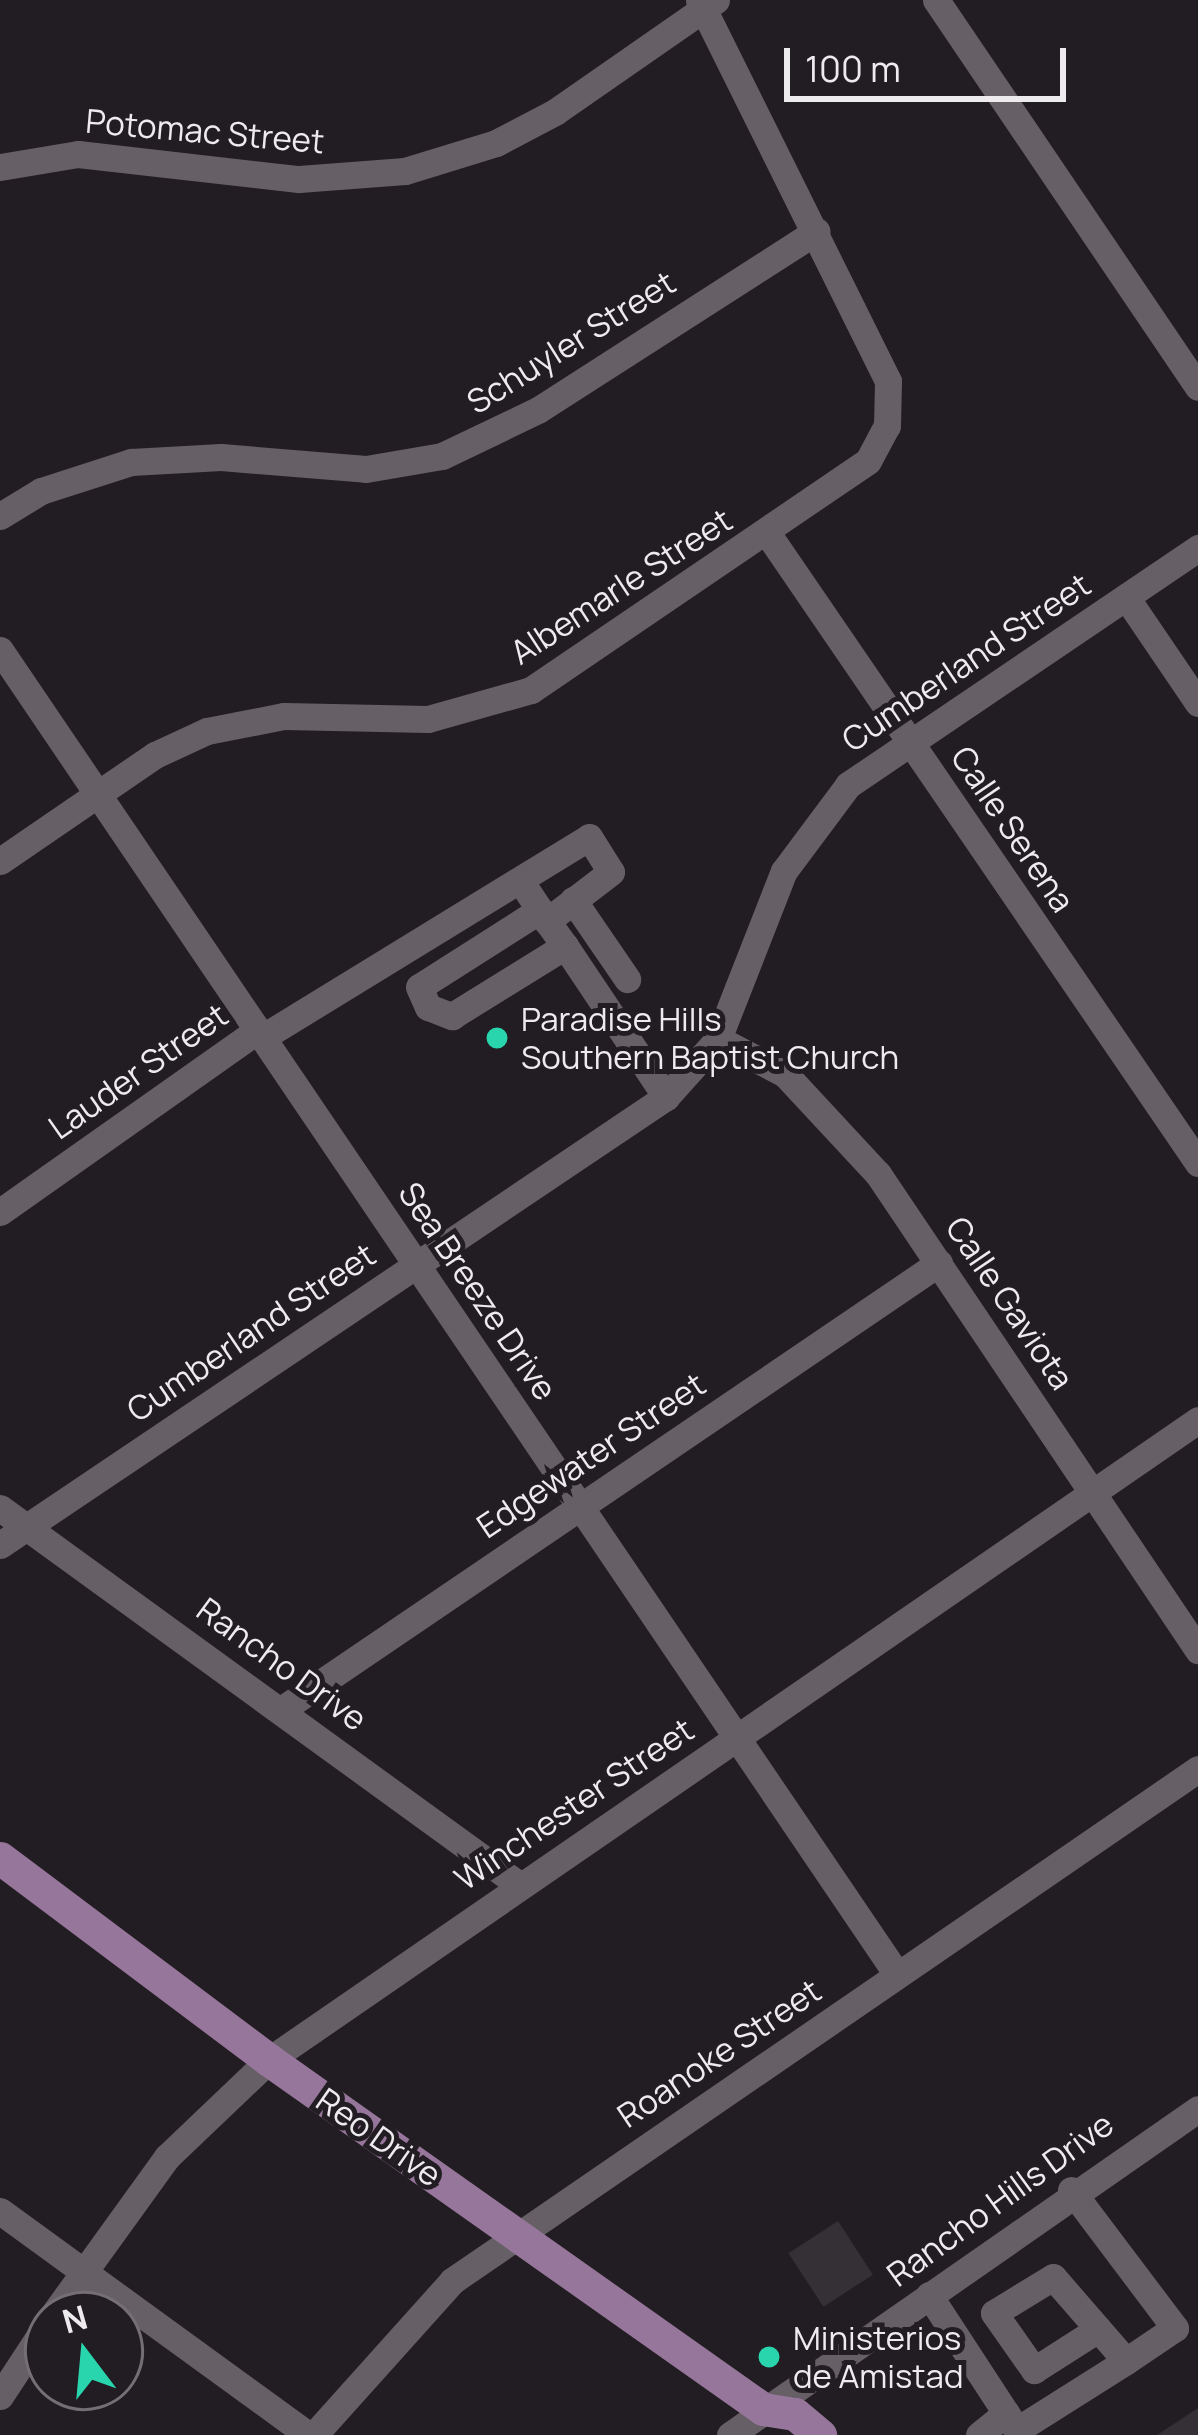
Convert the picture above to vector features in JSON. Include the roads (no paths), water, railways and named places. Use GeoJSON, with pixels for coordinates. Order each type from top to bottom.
{"type":"FeatureCollection","features":[{"type":"Feature","properties":{"kind":"main road","name":"Reo Drive"},"geometry":{"type":"LineString","coordinates":[[0,1858],[268,2060],[518,2235],[763,2422],[795,2414],[820,2435]]}},
{"type":"Feature","properties":{"kind":"street"},"geometry":{"type":"LineString","coordinates":[[937,0],[1198,387]]}},
{"type":"Feature","properties":{"kind":"street"},"geometry":{"type":"LineString","coordinates":[[706,3],[817,231]]}},
{"type":"Feature","properties":{"kind":"street","name":"Potomac Street"},"geometry":{"type":"LineString","coordinates":[[0,166],[78,154],[299,179],[406,171],[496,143],[555,112],[706,3]]}},
{"type":"Feature","properties":{"kind":"street","name":"Albemarle Street"},"geometry":{"type":"LineString","coordinates":[[0,861],[155,755],[234,723],[428,719],[531,690],[768,534],[868,461],[887,426],[888,381],[817,231]]}},
{"type":"Feature","properties":{"kind":"street","name":"Schuyler Street"},"geometry":{"type":"LineString","coordinates":[[0,516],[41,490],[131,462],[221,457],[366,469],[442,456],[538,410],[817,231]]}},
{"type":"Feature","properties":{"kind":"street","name":"Calle Serena"},"geometry":{"type":"LineString","coordinates":[[768,534],[1198,1163]]}},
{"type":"Feature","properties":{"kind":"street","name":"Cumberland Street"},"geometry":{"type":"LineString","coordinates":[[0,1545],[666,1096],[718,1040],[794,856],[848,785],[1198,548]]}},
{"type":"Feature","properties":{"kind":"street"},"geometry":{"type":"LineString","coordinates":[[1126,597],[1198,703]]}},
{"type":"Feature","properties":{"kind":"street","name":"Sea Breeze Drive"},"geometry":{"type":"LineString","coordinates":[[0,650],[896,1972]]}},
{"type":"Feature","properties":{"kind":"street","name":"Lauder Street"},"geometry":{"type":"LineString","coordinates":[[0,1212],[260,1034],[382,966],[589,837],[611,872],[573,900]]}},
{"type":"Feature","properties":{"kind":"street"},"geometry":{"type":"LineString","coordinates":[[520,880],[666,1096]]}},
{"type":"Feature","properties":{"kind":"street"},"geometry":{"type":"LineString","coordinates":[[419,987],[573,900],[627,979]]}},
{"type":"Feature","properties":{"kind":"street"},"geometry":{"type":"LineString","coordinates":[[382,966],[419,987],[428,1007],[452,1016],[565,946]]}},
{"type":"Feature","properties":{"kind":"street","name":"Calle Gaviota"},"geometry":{"type":"LineString","coordinates":[[718,1040],[785,1074],[878,1174],[1198,1650]]}},
{"type":"Feature","properties":{"kind":"street","name":"Edgewater Street"},"geometry":{"type":"LineString","coordinates":[[284,1708],[579,1503],[939,1263]]}},
{"type":"Feature","properties":{"kind":"street","name":"Winchester Street"},"geometry":{"type":"LineString","coordinates":[[66,2291],[167,2157],[268,2060],[1198,1420]]}},
{"type":"Feature","properties":{"kind":"street","name":"Rancho Drive"},"geometry":{"type":"LineString","coordinates":[[0,1508],[284,1708],[518,1884]]}},
{"type":"Feature","properties":{"kind":"street","name":"Roanoke Street"},"geometry":{"type":"LineString","coordinates":[[311,2435],[452,2281],[1198,1769]]}},
{"type":"Feature","properties":{"kind":"street","name":"Rancho Hills Drive"},"geometry":{"type":"LineString","coordinates":[[730,2435],[763,2422],[1071,2190],[1198,2109]]}},
{"type":"Feature","properties":{"kind":"street"},"geometry":{"type":"LineString","coordinates":[[929,2295],[990,2422],[1017,2430],[1174,2328],[1071,2190]]}},
{"type":"Feature","properties":{"kind":"street"},"geometry":{"type":"LineString","coordinates":[[0,2211],[311,2435]]}},
{"type":"Feature","properties":{"kind":"street"},"geometry":{"type":"LineString","coordinates":[[1034,2371],[994,2313],[1053,2278],[1126,2361]]}},
{"type":"Feature","properties":{"kind":"street"},"geometry":{"type":"LineString","coordinates":[[990,2422],[1034,2371],[1098,2329]]}},
{"type":"Feature","properties":{"kind":"street"},"geometry":{"type":"LineString","coordinates":[[0,2396],[24,2360]]}},
{"type":"Feature","properties":{"kind":"place","name":"Paradise Hills Southern Baptist Church"},"geometry":{"type":"Point","coordinates":[497,1038]}},
{"type":"Feature","properties":{"kind":"place","name":"Ministerios de Amistad"},"geometry":{"type":"Point","coordinates":[769,2357]}}]}
